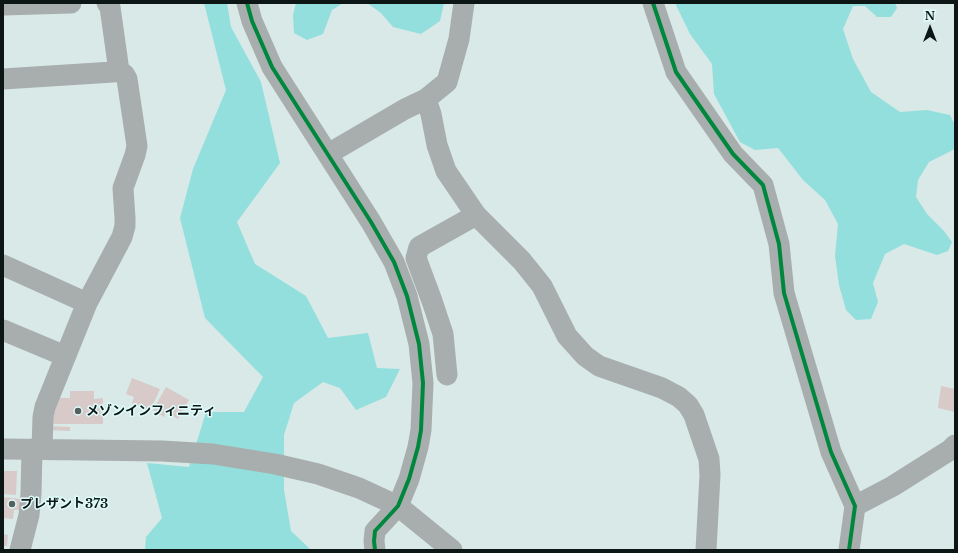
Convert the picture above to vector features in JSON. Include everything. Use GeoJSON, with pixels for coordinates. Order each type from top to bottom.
{"type":"FeatureCollection","features":[{"type":"Feature","properties":{"kind":"street"},"geometry":{"type":"LineString","coordinates":[[3,5],[71,3]]}},
{"type":"Feature","properties":{"kind":"street"},"geometry":{"type":"LineString","coordinates":[[106,3],[110,7],[118,64],[117,69]]}},
{"type":"Feature","properties":{"kind":"street"},"geometry":{"type":"LineString","coordinates":[[247,3],[252,21],[272,67],[371,222],[394,262],[407,296],[420,344],[423,383],[421,430],[418,447],[409,479],[398,506],[375,531],[375,550]]}},
{"type":"Feature","properties":{"kind":"street"},"geometry":{"type":"LineString","coordinates":[[328,154],[405,109],[426,99],[447,82],[459,39],[464,3]]}},
{"type":"Feature","properties":{"kind":"street"},"geometry":{"type":"LineString","coordinates":[[653,3],[676,72],[733,154],[763,185],[779,244],[784,293],[788,308],[831,452],[855,506],[849,550]]}},
{"type":"Feature","properties":{"kind":"street"},"geometry":{"type":"LineString","coordinates":[[3,78],[113,72],[117,69]]}},
{"type":"Feature","properties":{"kind":"street"},"geometry":{"type":"LineString","coordinates":[[20,550],[29,515],[42,417],[87,303],[122,237],[126,218],[123,188],[137,146],[127,79],[124,74],[117,69]]}},
{"type":"Feature","properties":{"kind":"street"},"geometry":{"type":"LineString","coordinates":[[426,99],[431,114],[437,145],[446,171],[476,215],[522,261],[542,286],[567,336],[585,356],[599,366],[662,388],[679,397],[688,404],[694,415],[708,459],[710,475],[706,550]]}},
{"type":"Feature","properties":{"kind":"street"},"geometry":{"type":"LineString","coordinates":[[447,375],[443,334],[416,258],[420,247],[476,215]]}},
{"type":"Feature","properties":{"kind":"street"},"geometry":{"type":"LineString","coordinates":[[3,265],[87,303]]}},
{"type":"Feature","properties":{"kind":"street"},"geometry":{"type":"LineString","coordinates":[[3,330],[65,356]]}},
{"type":"Feature","properties":{"kind":"street"},"geometry":{"type":"LineString","coordinates":[[855,506],[893,486],[950,450],[955,445]]}},
{"type":"Feature","properties":{"kind":"street"},"geometry":{"type":"LineString","coordinates":[[3,449],[162,451],[213,454],[275,464],[318,474],[359,488],[398,506],[452,550]]}},
{"type":"Feature","properties":{"kind":"shaded area"},"geometry":{"type":"Polygon","coordinates":[[[204,3],[227,3],[231,27],[261,82],[280,163],[237,222],[255,264],[306,296],[328,338],[368,333],[377,368],[400,369],[386,397],[356,410],[340,388],[323,382],[294,403],[284,435],[284,490],[291,531],[311,550],[145,550],[146,537],[162,518],[147,463],[189,467],[206,412],[244,412],[263,377],[205,318],[180,218],[193,169],[226,90],[204,3]]]}},
{"type":"Feature","properties":{"kind":"shaded area"},"geometry":{"type":"Polygon","coordinates":[[[296,3],[343,3],[332,10],[323,34],[307,40],[294,33],[293,15],[296,3]]]}},
{"type":"Feature","properties":{"kind":"shaded area"},"geometry":{"type":"Polygon","coordinates":[[[367,3],[444,3],[440,21],[421,34],[393,27],[381,13],[367,3]]]}},
{"type":"Feature","properties":{"kind":"shaded area"},"geometry":{"type":"Polygon","coordinates":[[[675,3],[895,3],[897,8],[891,17],[877,17],[865,6],[853,6],[843,29],[853,59],[871,92],[900,112],[927,110],[950,115],[955,125],[955,147],[953,150],[929,162],[918,180],[916,197],[927,214],[944,231],[952,242],[948,251],[937,255],[904,244],[885,254],[873,283],[878,302],[871,319],[856,320],[846,310],[839,285],[835,256],[838,224],[825,200],[803,180],[778,148],[755,150],[740,142],[714,94],[712,64],[690,34],[675,3]]]}},
{"type":"Feature","properties":{"kind":"building"},"geometry":{"type":"Polygon","coordinates":[[[132,378],[160,389],[150,411],[132,403],[134,397],[126,394],[132,378]]]}},
{"type":"Feature","properties":{"kind":"building"},"geometry":{"type":"Polygon","coordinates":[[[941,386],[955,389],[955,412],[938,408],[941,386]]]}},
{"type":"Feature","properties":{"kind":"building"},"geometry":{"type":"Polygon","coordinates":[[[166,387],[189,400],[178,419],[166,413],[164,417],[153,410],[166,387]]]}},
{"type":"Feature","properties":{"kind":"building","name":"メゾンインフィニティ"},"geometry":{"type":"Polygon","coordinates":[[[70,391],[94,391],[94,399],[103,398],[103,424],[53,424],[53,398],[70,398],[70,391]]]}},
{"type":"Feature","properties":{"kind":"building"},"geometry":{"type":"Polygon","coordinates":[[[48,426],[70,427],[70,431],[48,430],[48,426]]]}},
{"type":"Feature","properties":{"kind":"building"},"geometry":{"type":"Polygon","coordinates":[[[3,471],[17,471],[16,495],[3,494],[3,471]]]}},
{"type":"Feature","properties":{"kind":"building","name":"プレザント373"},"geometry":{"type":"Polygon","coordinates":[[[3,497],[21,499],[20,510],[14,510],[13,519],[3,518],[3,497]]]}},
{"type":"Feature","properties":{"kind":"building"},"geometry":{"type":"Polygon","coordinates":[[[3,534],[8,535],[7,546],[3,546],[3,534]]]}},
{"type":"Feature","properties":{"kind":"cycle path"},"geometry":{"type":"LineString","coordinates":[[247,3],[252,21],[272,67],[371,222],[394,262],[407,296],[419,344],[423,383],[421,430],[418,447],[409,479],[398,506],[375,531],[375,550]]}},
{"type":"Feature","properties":{"kind":"cycle path"},"geometry":{"type":"LineString","coordinates":[[653,3],[676,72],[733,154],[763,185],[779,244],[784,293],[831,452],[855,506],[849,550]]}},
{"type":"Feature","properties":{"kind":"place","name":"メゾンインフィニティ"},"geometry":{"type":"Point","coordinates":[78,411]}},
{"type":"Feature","properties":{"kind":"place","name":"プレザント373"},"geometry":{"type":"Point","coordinates":[12,504]}}]}
